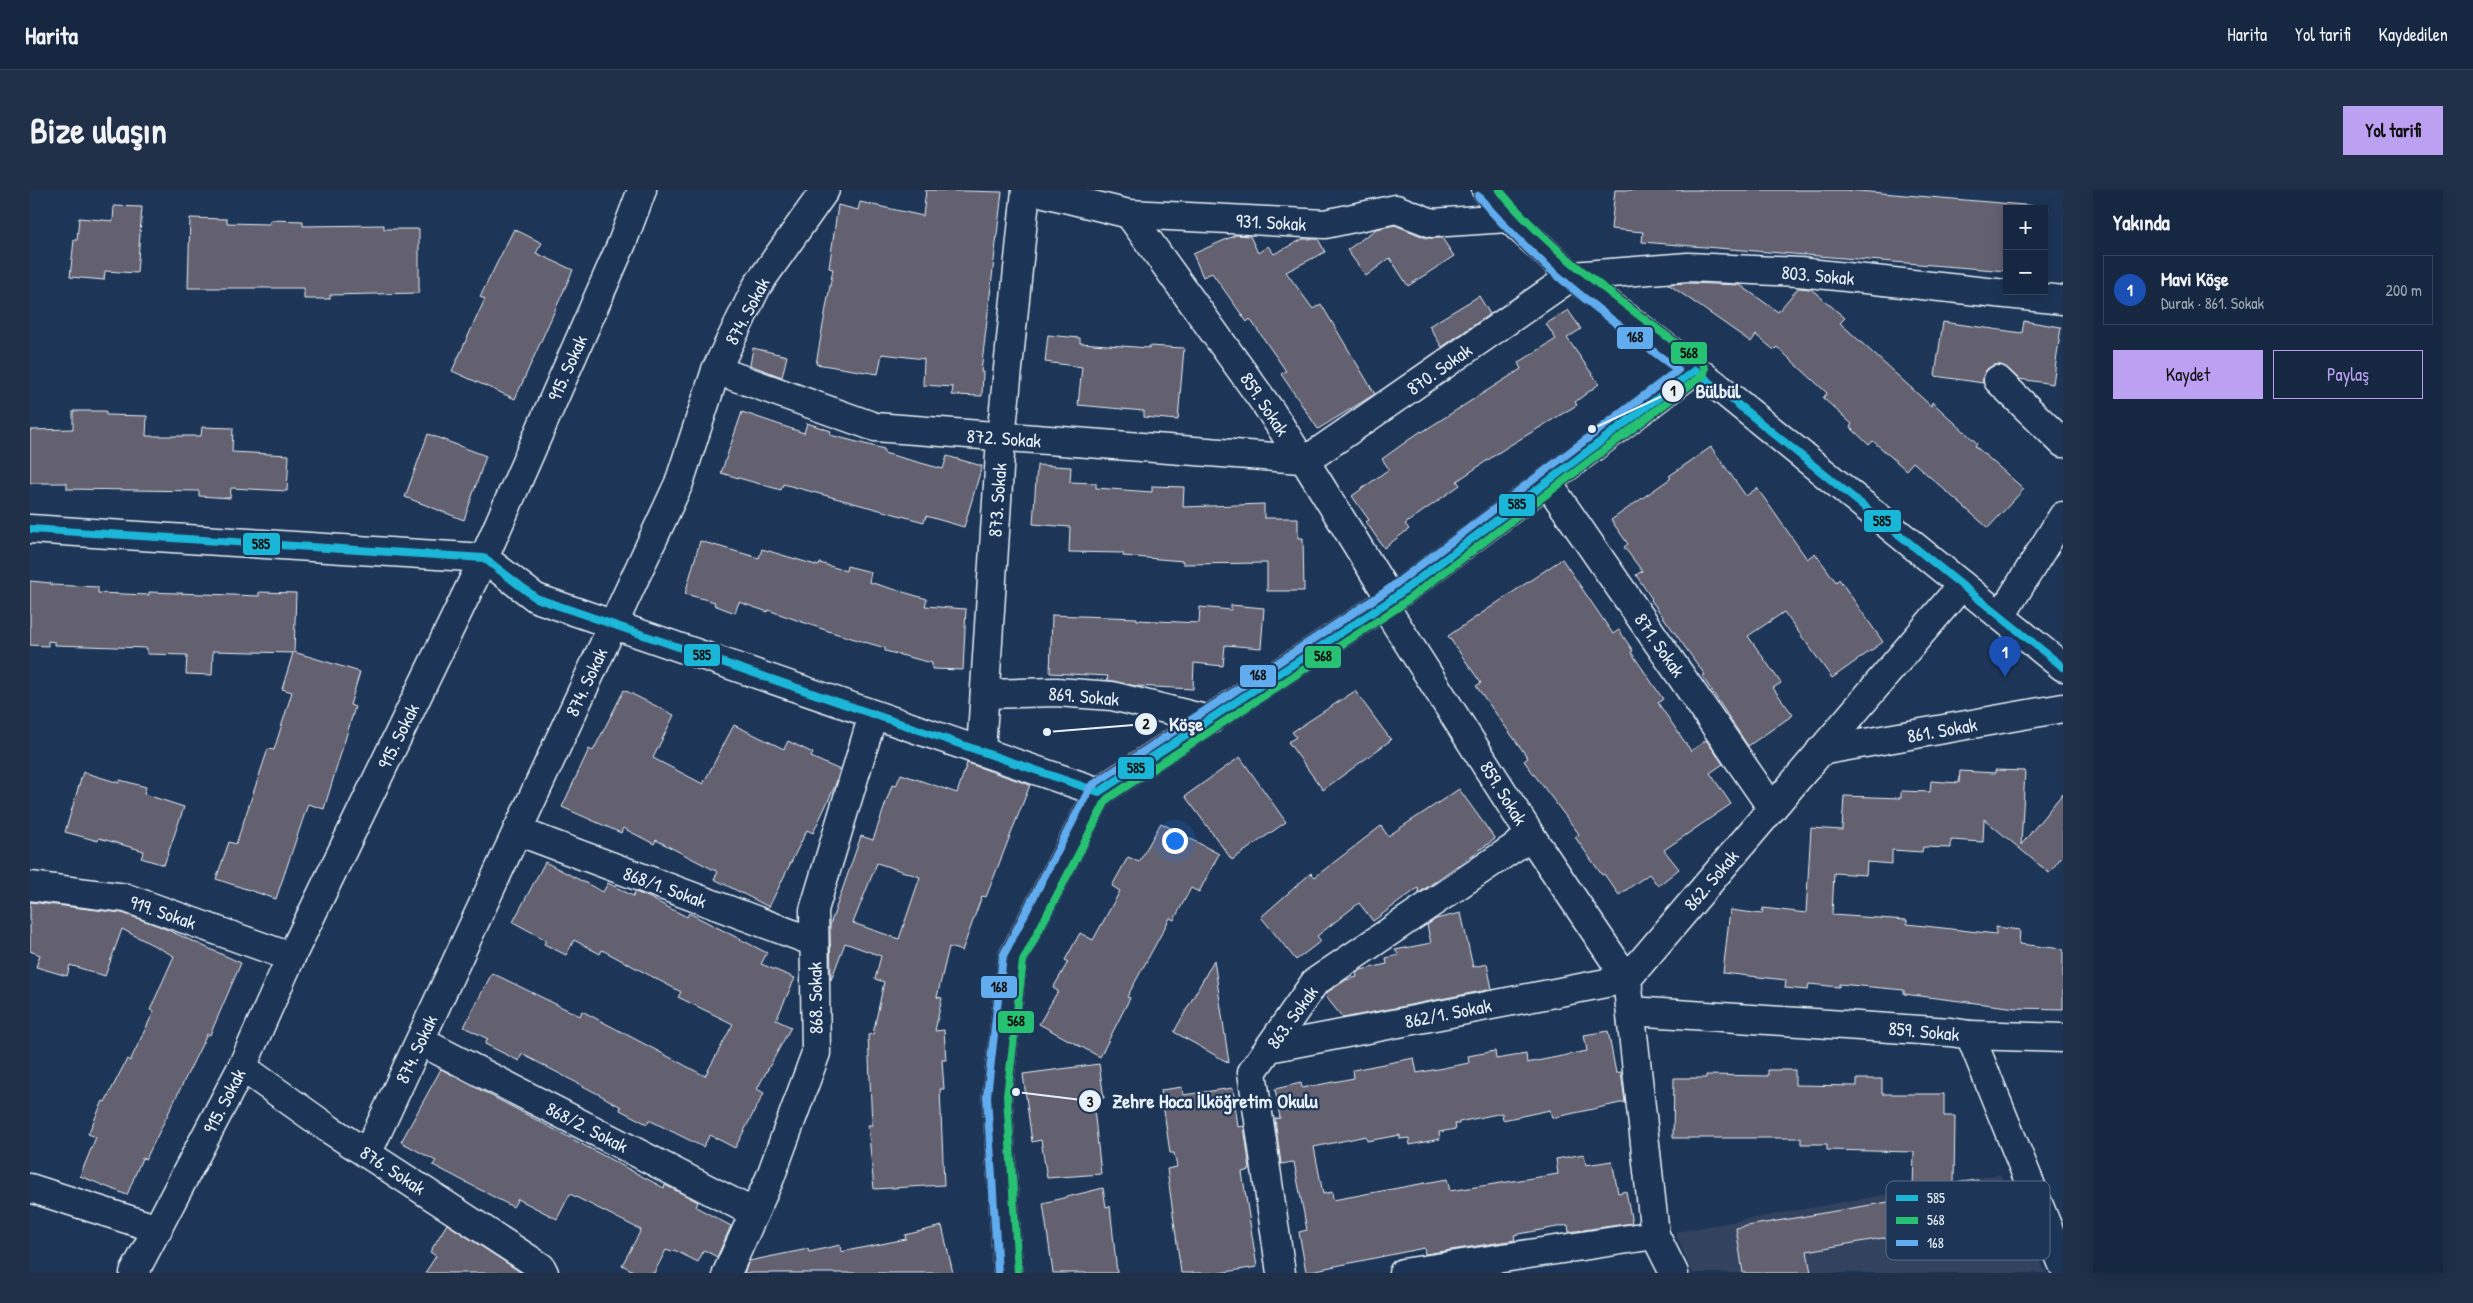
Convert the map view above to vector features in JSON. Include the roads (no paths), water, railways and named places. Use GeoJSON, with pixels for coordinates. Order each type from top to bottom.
{"type":"FeatureCollection","features":[{"type":"Feature","properties":{"kind":"street","name":"915. Sokak"},"geometry":{"type":"LineString","coordinates":[[134,1273],[242,1067],[291,957],[484,558],[622,242],[642,190]]}},
{"type":"Feature","properties":{"kind":"street","name":"874. Sokak"},"geometry":{"type":"LineString","coordinates":[[367,1154],[679,483],[716,370],[757,286],[825,190]]}},
{"type":"Feature","properties":{"kind":"street","name":"873. Sokak"},"geometry":{"type":"LineString","coordinates":[[981,751],[1001,438],[1026,190]]}},
{"type":"Feature","properties":{"kind":"street","name":"931. Sokak"},"geometry":{"type":"LineString","coordinates":[[1032,190],[1129,214],[1325,224],[1396,209],[1432,223],[1508,218]]}},
{"type":"Feature","properties":{"kind":"street"},"geometry":{"type":"LineString","coordinates":[[1486,190],[1508,218],[1572,276],[1695,370],[2063,666]]}},
{"type":"Feature","properties":{"kind":"street"},"geometry":{"type":"LineString","coordinates":[[1497,190],[1508,218]]}},
{"type":"Feature","properties":{"kind":"street","name":"859. Sokak"},"geometry":{"type":"LineString","coordinates":[[1129,214],[1272,413],[1303,460],[1531,836],[1628,979]]}},
{"type":"Feature","properties":{"kind":"street","name":"803. Sokak"},"geometry":{"type":"LineString","coordinates":[[1572,276],[1688,268],[1790,272],[2063,300]]}},
{"type":"Feature","properties":{"kind":"street","name":"870. Sokak"},"geometry":{"type":"LineString","coordinates":[[1303,460],[1572,276]]}},
{"type":"Feature","properties":{"kind":"street","name":"872. Sokak"},"geometry":{"type":"LineString","coordinates":[[716,370],[875,427],[1303,460]]}},
{"type":"Feature","properties":{"kind":"street"},"geometry":{"type":"LineString","coordinates":[[1008,1273],[997,1096],[1013,958],[1099,792],[1388,603],[1695,370]]}},
{"type":"Feature","properties":{"kind":"street"},"geometry":{"type":"LineString","coordinates":[[1998,380],[2063,442]]}},
{"type":"Feature","properties":{"kind":"street","name":"871. Sokak"},"geometry":{"type":"LineString","coordinates":[[1547,482],[1772,808]]}},
{"type":"Feature","properties":{"kind":"street"},"geometry":{"type":"LineString","coordinates":[[2001,616],[2063,516]]}},
{"type":"Feature","properties":{"kind":"street"},"geometry":{"type":"LineString","coordinates":[[30,529],[484,558],[536,598],[1099,792]]}},
{"type":"Feature","properties":{"kind":"street","name":"862. Sokak"},"geometry":{"type":"LineString","coordinates":[[1628,979],[1962,585]]}},
{"type":"Feature","properties":{"kind":"street","name":"869. Sokak"},"geometry":{"type":"LineString","coordinates":[[985,694],[1056,692],[1112,696],[1210,720]]}},
{"type":"Feature","properties":{"kind":"street","name":"861. Sokak"},"geometry":{"type":"LineString","coordinates":[[1820,751],[2063,708]]}},
{"type":"Feature","properties":{"kind":"street","name":"868. Sokak"},"geometry":{"type":"LineString","coordinates":[[727,1273],[770,1178],[816,1054],[814,910],[873,715]]}},
{"type":"Feature","properties":{"kind":"street","name":"868/1. Sokak"},"geometry":{"type":"LineString","coordinates":[[517,831],[814,942]]}},
{"type":"Feature","properties":{"kind":"street","name":"863. Sokak"},"geometry":{"type":"LineString","coordinates":[[1281,1273],[1252,1072],[1315,982],[1531,836]]}},
{"type":"Feature","properties":{"kind":"street","name":"919. Sokak"},"geometry":{"type":"LineString","coordinates":[[30,886],[126,898],[291,957]]}},
{"type":"Feature","properties":{"kind":"street"},"geometry":{"type":"LineString","coordinates":[[1628,979],[1655,1235],[1674,1273]]}},
{"type":"Feature","properties":{"kind":"street","name":"862/1. Sokak"},"geometry":{"type":"LineString","coordinates":[[1269,1048],[1628,979]]}},
{"type":"Feature","properties":{"kind":"street","name":"859. Sokak"},"geometry":{"type":"LineString","coordinates":[[1631,1011],[1950,1032],[1970,1035],[2029,1181]]}},
{"type":"Feature","properties":{"kind":"street"},"geometry":{"type":"LineString","coordinates":[[1970,1035],[2063,1038]]}},
{"type":"Feature","properties":{"kind":"street","name":"868/2. Sokak"},"geometry":{"type":"LineString","coordinates":[[420,1040],[754,1213]]}},
{"type":"Feature","properties":{"kind":"street","name":"876. Sokak"},"geometry":{"type":"LineString","coordinates":[[242,1067],[541,1271]]}},
{"type":"Feature","properties":{"kind":"street"},"geometry":{"type":"LineString","coordinates":[[30,1188],[158,1228]]}},
{"type":"Feature","properties":{"kind":"street","name":"859. Sokak"},"geometry":{"type":"LineString","coordinates":[[2050,1232],[2063,1264]]}},
{"type":"Feature","properties":{"kind":"street"},"geometry":{"type":"LineString","coordinates":[[1403,1273],[1655,1235]]}},
{"type":"Feature","properties":{"kind":"place","name":"Bülbül"},"geometry":{"type":"Point","coordinates":[1592,429]}},
{"type":"Feature","properties":{"kind":"place","name":"Mavi Köşe"},"geometry":{"type":"Point","coordinates":[2005,677]}},
{"type":"Feature","properties":{"kind":"place","name":"Köşe"},"geometry":{"type":"Point","coordinates":[1047,732]}},
{"type":"Feature","properties":{"kind":"place","name":"Zehre Hoca İlköğretim Okulu"},"geometry":{"type":"Point","coordinates":[1016,1092]}}]}
